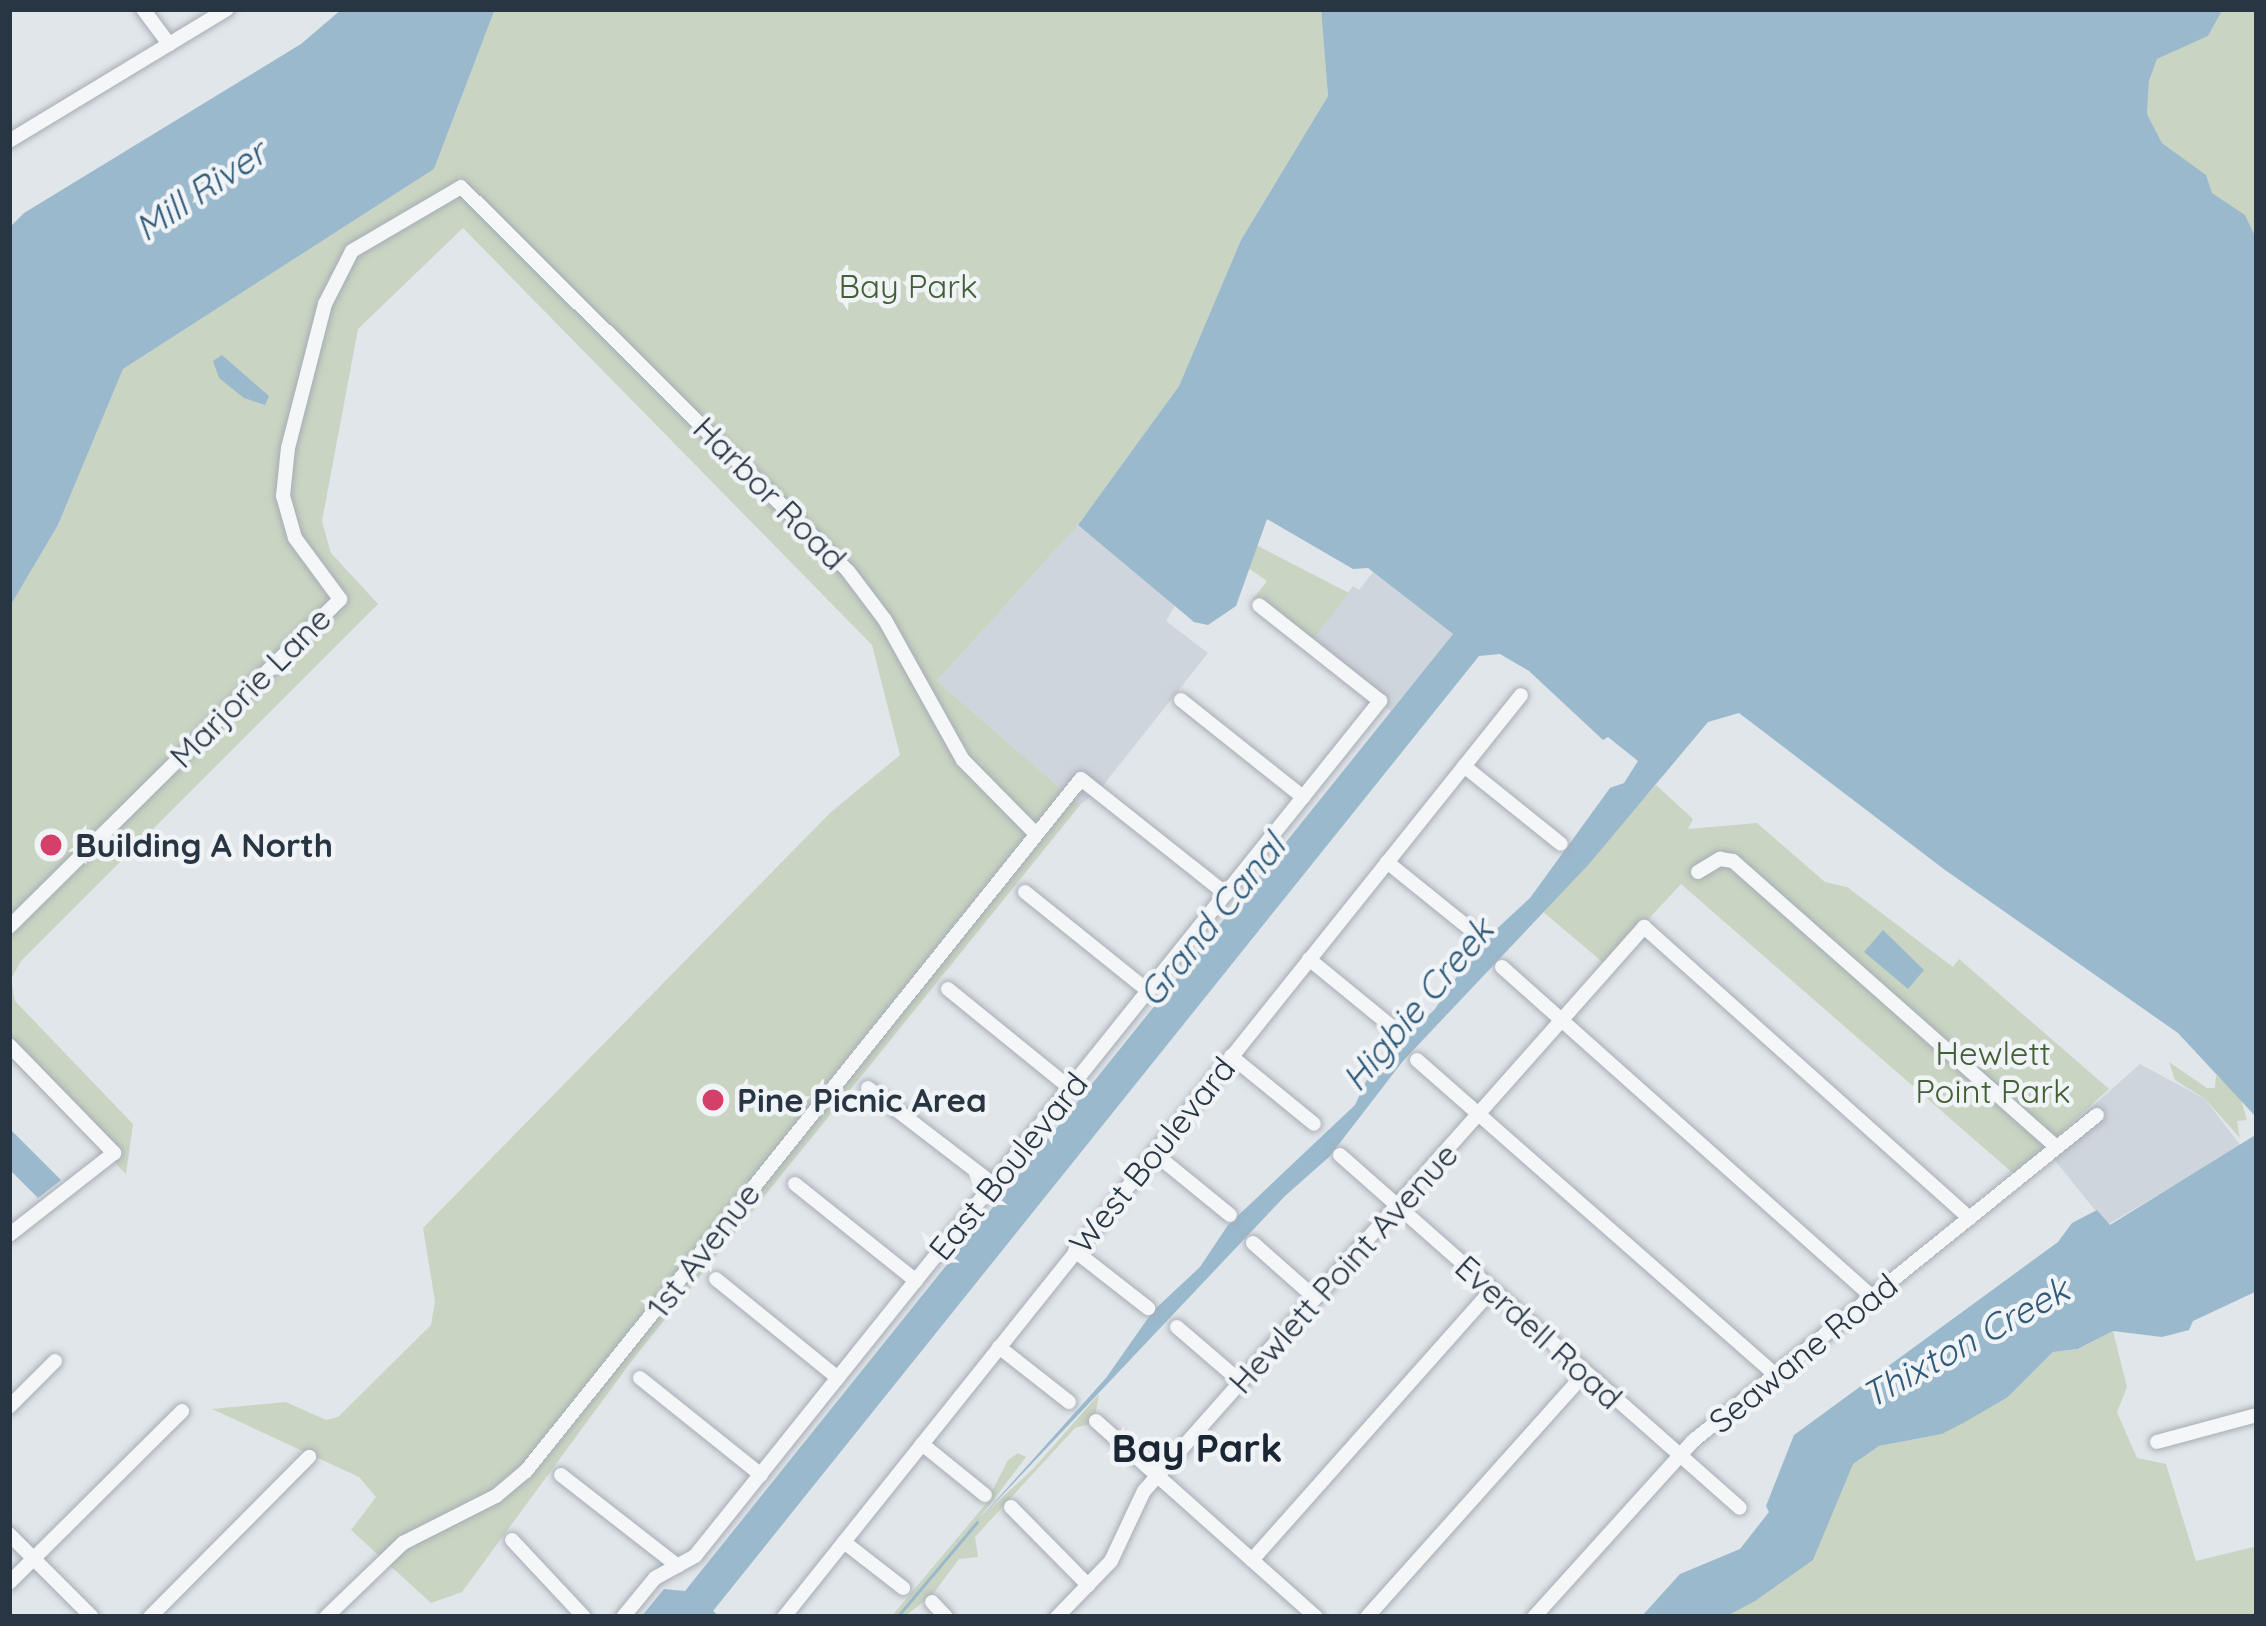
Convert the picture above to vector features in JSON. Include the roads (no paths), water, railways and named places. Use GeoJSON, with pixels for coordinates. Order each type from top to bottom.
{"type":"FeatureCollection","features":[{"type":"Feature","properties":{"kind":"street"},"geometry":{"type":"LineString","coordinates":[[143,9],[170,44]]}},
{"type":"Feature","properties":{"kind":"street"},"geometry":{"type":"LineString","coordinates":[[9,141],[227,9]]}},
{"type":"Feature","properties":{"kind":"street","name":"Harbor Road"},"geometry":{"type":"LineString","coordinates":[[461,187],[848,571],[885,620],[963,760],[1035,833]]}},
{"type":"Feature","properties":{"kind":"street","name":"Marjorie Lane"},"geometry":{"type":"LineString","coordinates":[[9,927],[340,599],[295,538],[284,496],[288,448],[325,304],[352,251],[461,187]]}},
{"type":"Feature","properties":{"kind":"street","name":"East Boulevard"},"geometry":{"type":"LineString","coordinates":[[623,1617],[655,1578],[695,1556],[1380,701],[1259,605]]}},
{"type":"Feature","properties":{"kind":"street","name":"West Boulevard"},"geometry":{"type":"LineString","coordinates":[[784,1617],[1521,695]]}},
{"type":"Feature","properties":{"kind":"street"},"geometry":{"type":"LineString","coordinates":[[1181,700],[1303,797]]}},
{"type":"Feature","properties":{"kind":"street"},"geometry":{"type":"LineString","coordinates":[[1464,766],[1562,844]]}},
{"type":"Feature","properties":{"kind":"street","name":"1st Avenue"},"geometry":{"type":"LineString","coordinates":[[326,1617],[403,1543],[496,1496],[526,1471],[1081,779],[1226,894]]}},
{"type":"Feature","properties":{"kind":"street"},"geometry":{"type":"LineString","coordinates":[[1698,872],[1720,859],[1733,861],[2056,1148]]}},
{"type":"Feature","properties":{"kind":"street"},"geometry":{"type":"LineString","coordinates":[[1387,862],[1480,937]]}},
{"type":"Feature","properties":{"kind":"street"},"geometry":{"type":"LineString","coordinates":[[1025,892],[1148,991]]}},
{"type":"Feature","properties":{"kind":"street","name":"Hewlett Point Avenue"},"geometry":{"type":"LineString","coordinates":[[1057,1617],[1111,1561],[1133,1507],[1158,1477],[1644,927],[1970,1218]]}},
{"type":"Feature","properties":{"kind":"street"},"geometry":{"type":"LineString","coordinates":[[1309,959],[1397,1030]]}},
{"type":"Feature","properties":{"kind":"street"},"geometry":{"type":"LineString","coordinates":[[1502,967],[1872,1297]]}},
{"type":"Feature","properties":{"kind":"street"},"geometry":{"type":"LineString","coordinates":[[948,989],[1070,1088]]}},
{"type":"Feature","properties":{"kind":"street"},"geometry":{"type":"LineString","coordinates":[[9,1045],[114,1153],[10,1230]]}},
{"type":"Feature","properties":{"kind":"street"},"geometry":{"type":"LineString","coordinates":[[1231,1056],[1314,1124]]}},
{"type":"Feature","properties":{"kind":"street"},"geometry":{"type":"LineString","coordinates":[[1417,1060],[1775,1375]]}},
{"type":"Feature","properties":{"kind":"street"},"geometry":{"type":"LineString","coordinates":[[868,1088],[993,1184]]}},
{"type":"Feature","properties":{"kind":"street","name":"Seawane Road"},"geometry":{"type":"LineString","coordinates":[[1534,1617],[1679,1456],[2097,1115]]}},
{"type":"Feature","properties":{"kind":"street"},"geometry":{"type":"LineString","coordinates":[[1154,1153],[1230,1215]]}},
{"type":"Feature","properties":{"kind":"street","name":"Everdell Road"},"geometry":{"type":"LineString","coordinates":[[1340,1155],[1740,1508]]}},
{"type":"Feature","properties":{"kind":"street"},"geometry":{"type":"LineString","coordinates":[[795,1184],[916,1281]]}},
{"type":"Feature","properties":{"kind":"street"},"geometry":{"type":"LineString","coordinates":[[1253,1243],[1316,1298]]}},
{"type":"Feature","properties":{"kind":"street"},"geometry":{"type":"LineString","coordinates":[[1075,1251],[1148,1307]]}},
{"type":"Feature","properties":{"kind":"street"},"geometry":{"type":"LineString","coordinates":[[716,1280],[838,1378]]}},
{"type":"Feature","properties":{"kind":"street"},"geometry":{"type":"LineString","coordinates":[[1252,1560],[1492,1290]]}},
{"type":"Feature","properties":{"kind":"street"},"geometry":{"type":"LineString","coordinates":[[1177,1327],[1241,1382]]}},
{"type":"Feature","properties":{"kind":"street"},"geometry":{"type":"LineString","coordinates":[[999,1347],[1069,1402]]}},
{"type":"Feature","properties":{"kind":"street"},"geometry":{"type":"LineString","coordinates":[[9,1407],[55,1361]]}},
{"type":"Feature","properties":{"kind":"street"},"geometry":{"type":"LineString","coordinates":[[1367,1617],[1585,1373]]}},
{"type":"Feature","properties":{"kind":"street"},"geometry":{"type":"LineString","coordinates":[[640,1378],[761,1475]]}},
{"type":"Feature","properties":{"kind":"street"},"geometry":{"type":"LineString","coordinates":[[9,1583],[182,1411]]}},
{"type":"Feature","properties":{"kind":"street"},"geometry":{"type":"LineString","coordinates":[[2157,1442],[2257,1415]]}},
{"type":"Feature","properties":{"kind":"street"},"geometry":{"type":"LineString","coordinates":[[1096,1421],[1316,1617]]}},
{"type":"Feature","properties":{"kind":"street"},"geometry":{"type":"LineString","coordinates":[[922,1444],[985,1495]]}},
{"type":"Feature","properties":{"kind":"street"},"geometry":{"type":"LineString","coordinates":[[150,1617],[309,1457]]}},
{"type":"Feature","properties":{"kind":"street"},"geometry":{"type":"LineString","coordinates":[[561,1475],[678,1566]]}},
{"type":"Feature","properties":{"kind":"street"},"geometry":{"type":"LineString","coordinates":[[1012,1508],[1088,1585]]}},
{"type":"Feature","properties":{"kind":"street"},"geometry":{"type":"LineString","coordinates":[[9,1534],[92,1617]]}},
{"type":"Feature","properties":{"kind":"street"},"geometry":{"type":"LineString","coordinates":[[512,1540],[584,1617]]}},
{"type":"Feature","properties":{"kind":"street"},"geometry":{"type":"LineString","coordinates":[[844,1541],[903,1588]]}},
{"type":"Feature","properties":{"kind":"street"},"geometry":{"type":"LineString","coordinates":[[932,1602],[946,1617]]}},
{"type":"Feature","properties":{"kind":"water","name":"Mill River"},"geometry":{"type":"Polygon","coordinates":[[[342,9],[495,9],[434,169],[123,369],[58,525],[9,608],[9,228],[24,213],[301,44],[342,9]]]}},
{"type":"Feature","properties":{"kind":"water"},"geometry":{"type":"Polygon","coordinates":[[[1321,9],[2223,9],[2208,36],[2157,59],[2149,81],[2147,114],[2162,143],[2206,175],[2212,193],[2245,215],[2257,240],[2257,1118],[2178,1033],[1945,870],[1739,713],[1708,722],[1589,864],[1403,1061],[1329,1157],[1285,1196],[974,1525],[1106,1378],[1153,1311],[1200,1267],[1228,1225],[1355,1105],[1370,1073],[1435,1009],[1476,948],[1530,898],[1610,788],[1624,783],[1638,761],[1608,737],[1603,740],[1529,671],[1500,654],[1479,656],[713,1611],[720,1617],[641,1617],[664,1589],[685,1591],[1453,634],[1368,568],[1353,569],[1267,519],[1236,606],[1208,625],[1194,622],[1078,525],[1179,386],[1241,240],[1328,96],[1321,9]]]}},
{"type":"Feature","properties":{"kind":"water"},"geometry":{"type":"Polygon","coordinates":[[[222,355],[269,396],[265,405],[244,398],[219,378],[213,361],[222,355]]]}},
{"type":"Feature","properties":{"kind":"water"},"geometry":{"type":"Polygon","coordinates":[[[1883,930],[1924,970],[1908,989],[1864,952],[1883,930]]]}},
{"type":"Feature","properties":{"kind":"water"},"geometry":{"type":"Polygon","coordinates":[[[9,1128],[61,1180],[38,1198],[9,1169],[9,1128]]]}},
{"type":"Feature","properties":{"kind":"water","name":"Thixton Creek"},"geometry":{"type":"Polygon","coordinates":[[[2257,1134],[2257,1291],[2193,1321],[2189,1330],[2162,1337],[2113,1331],[2078,1349],[2053,1352],[2008,1397],[1965,1422],[1942,1434],[1879,1446],[1853,1464],[1813,1560],[1755,1601],[1725,1617],[1641,1617],[1680,1574],[1740,1549],[1769,1512],[1766,1506],[1794,1435],[2058,1242],[2072,1223],[2097,1210],[2110,1225],[2257,1134]]]}},
{"type":"Feature","properties":{"kind":"waterway","name":"Higbie Creek"},"geometry":{"type":"LineString","coordinates":[[897,1617],[977,1522]]}},
{"type":"Feature","properties":{"kind":"place","name":"Building A North"},"geometry":{"type":"Point","coordinates":[51,845]}},
{"type":"Feature","properties":{"kind":"place","name":"Pine Picnic Area"},"geometry":{"type":"Point","coordinates":[713,1100]}},
{"type":"Feature","properties":{"kind":"district","name":"Bay Park"},"geometry":{"type":"Point","coordinates":[1197,1448]}},
{"type":"Feature","properties":{"kind":"water label","name":"Grand Canal"},"geometry":{"type":"Point","coordinates":[1211,920]}},
{"type":"Feature","properties":{"kind":"park label","name":"Hewlett Point Park"},"geometry":{"type":"Point","coordinates":[1993,1072]}}]}
